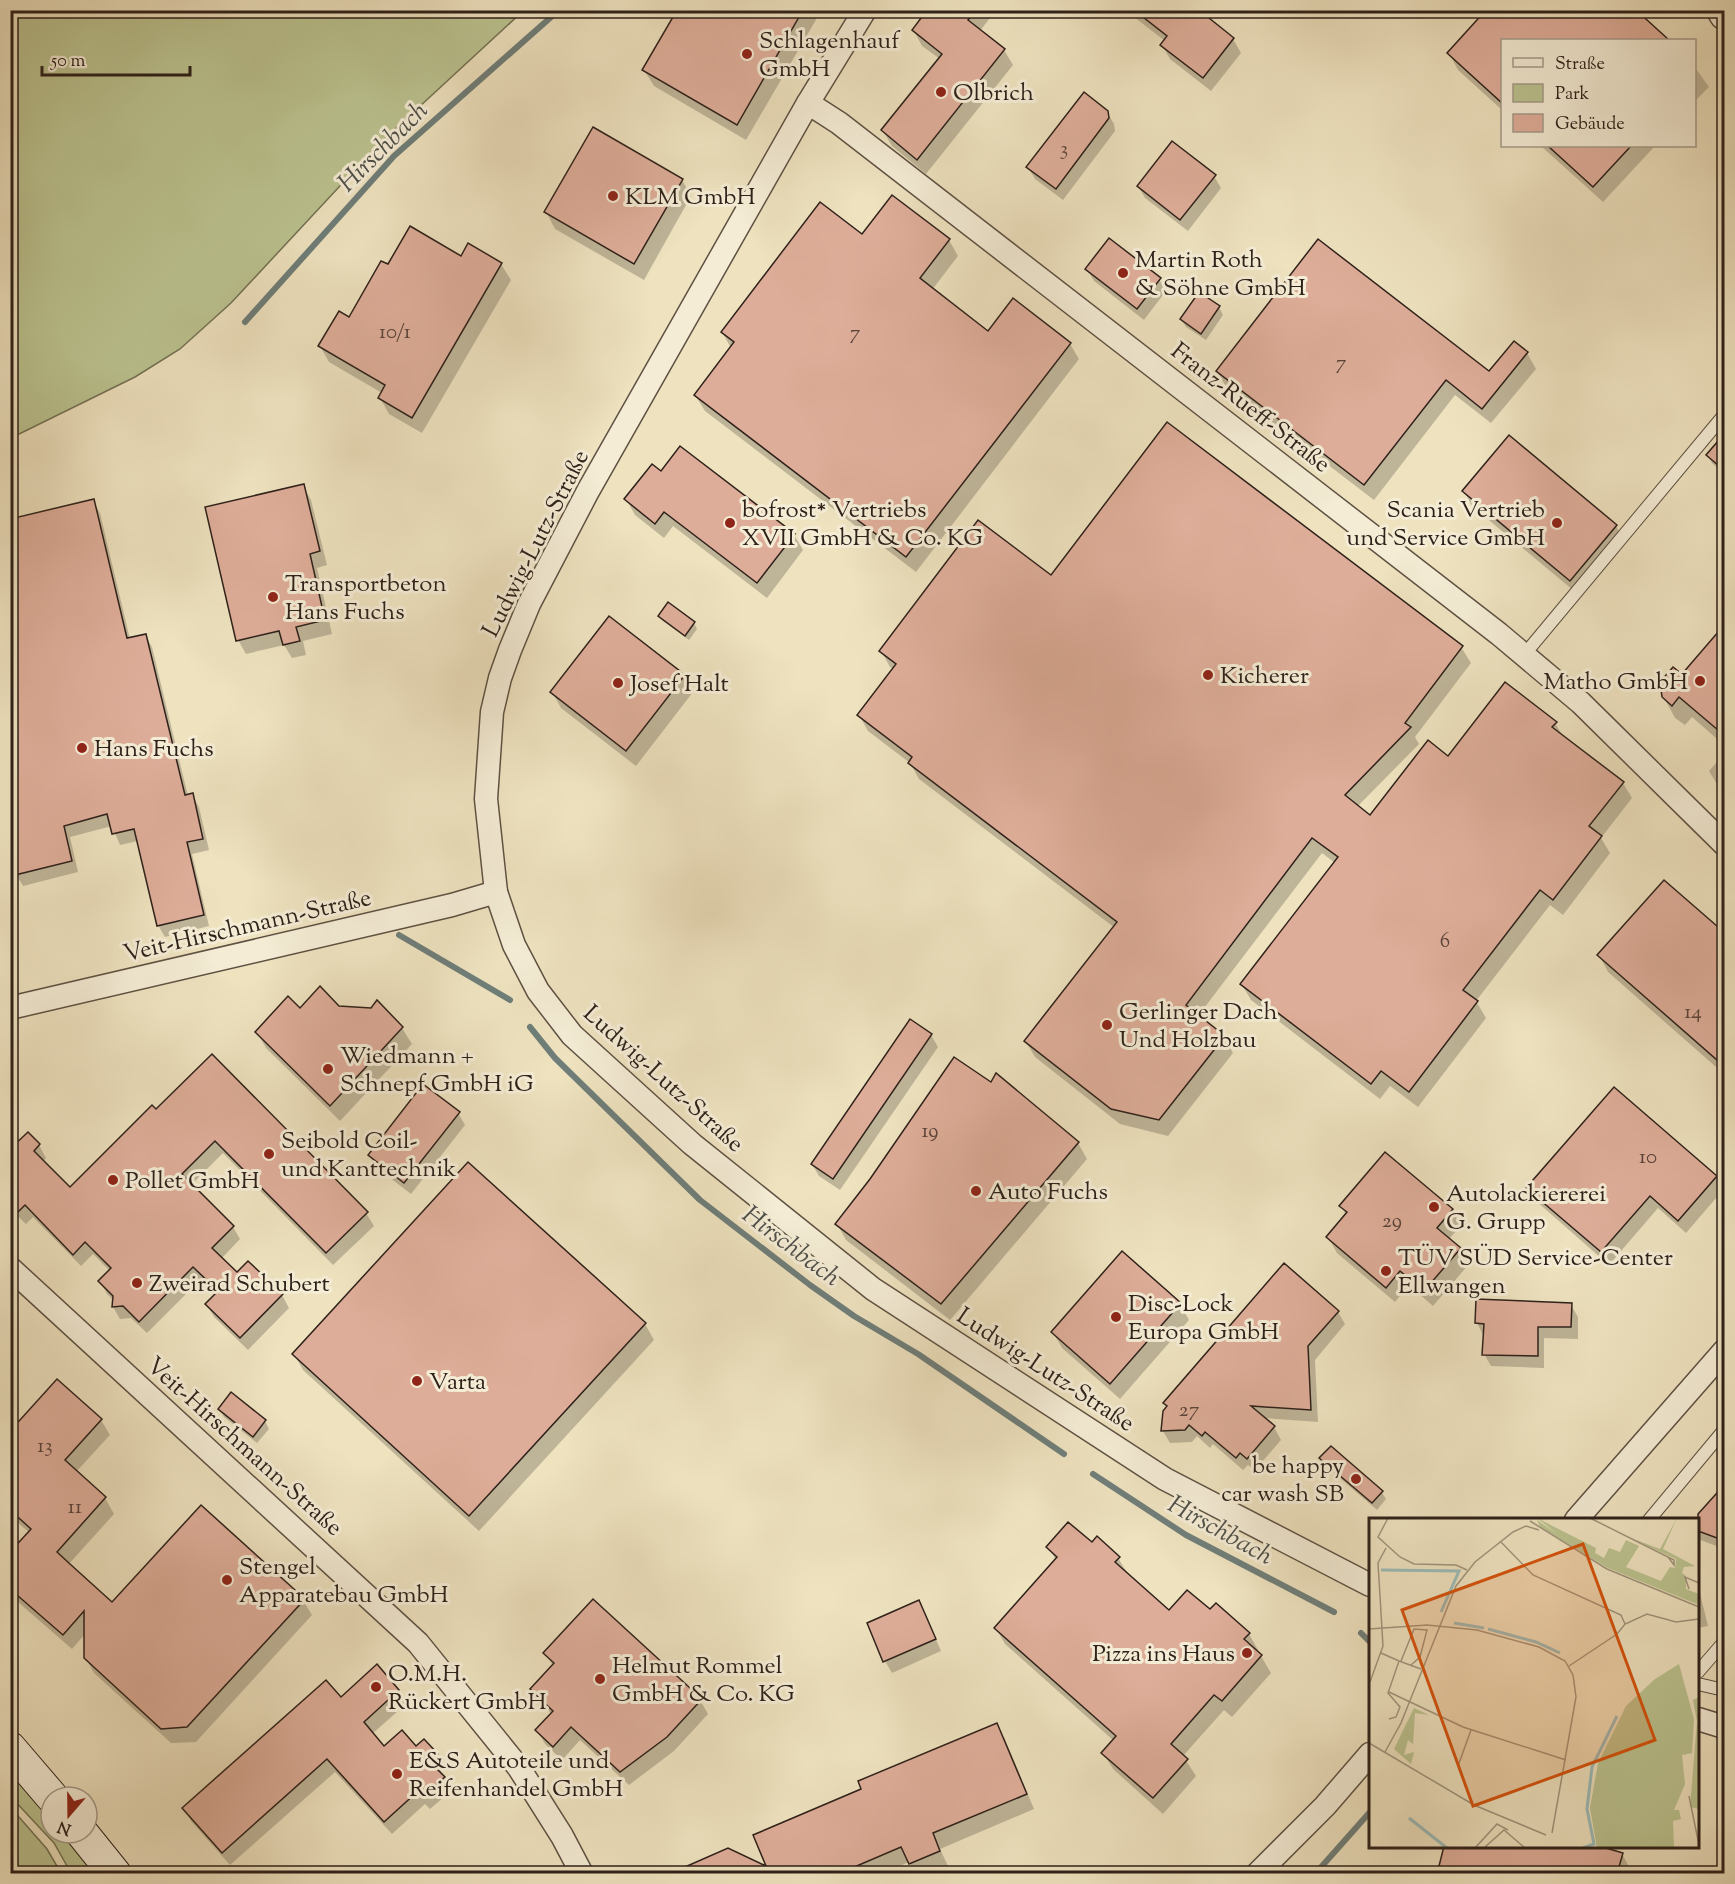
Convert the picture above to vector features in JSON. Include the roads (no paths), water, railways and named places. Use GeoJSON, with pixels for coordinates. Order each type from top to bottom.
{"type":"FeatureCollection","features":[{"type":"Feature","properties":{"kind":"main road"},"geometry":{"type":"LineString","coordinates":[[10,1748],[42,1785]]}},
{"type":"Feature","properties":{"kind":"main road"},"geometry":{"type":"LineString","coordinates":[[92,1845],[115,1874]]}},
{"type":"Feature","properties":{"kind":"street","name":"Ludwig-Lutz-Straße"},"geometry":{"type":"LineString","coordinates":[[865,10],[808,103],[588,491],[529,604],[500,678],[492,712],[486,799],[496,892],[514,945],[538,991],[572,1035],[692,1144],[873,1289],[1165,1479],[1369,1584]]}},
{"type":"Feature","properties":{"kind":"street"},"geometry":{"type":"LineString","coordinates":[[1721,10],[1725,15]]}},
{"type":"Feature","properties":{"kind":"street","name":"Franz-Rueff-Straße"},"geometry":{"type":"LineString","coordinates":[[808,103],[839,123],[1122,341],[1524,655],[1581,703],[1725,844]]}},
{"type":"Feature","properties":{"kind":"street","name":"Veit-Hirschmann-Straße"},"geometry":{"type":"LineString","coordinates":[[10,1008],[440,908],[496,892]]}},
{"type":"Feature","properties":{"kind":"street","name":"Veit-Hirschmann-Straße"},"geometry":{"type":"LineString","coordinates":[[10,1268],[418,1643],[519,1768],[562,1836],[582,1874]]}},
{"type":"Feature","properties":{"kind":"street"},"geometry":{"type":"LineString","coordinates":[[1578,1518],[1725,1351]]}},
{"type":"Feature","properties":{"kind":"street"},"geometry":{"type":"LineString","coordinates":[[1699,1719],[1725,1727]]}},
{"type":"Feature","properties":{"kind":"street"},"geometry":{"type":"LineString","coordinates":[[1257,1874],[1325,1806],[1369,1757]]}},
{"type":"Feature","properties":{"kind":"lane"},"geometry":{"type":"LineString","coordinates":[[1524,655],[1725,415]]}},
{"type":"Feature","properties":{"kind":"lane"},"geometry":{"type":"LineString","coordinates":[[1651,1518],[1725,1430]]}},
{"type":"Feature","properties":{"kind":"lane"},"geometry":{"type":"LineString","coordinates":[[1699,1671],[1725,1642]]}},
{"type":"Feature","properties":{"kind":"lane"},"geometry":{"type":"LineString","coordinates":[[1699,1684],[1725,1690]]}},
{"type":"Feature","properties":{"kind":"waterway","name":"Hirschbach"},"geometry":{"type":"LineString","coordinates":[[245,322],[394,156],[559,10]]}},
{"type":"Feature","properties":{"kind":"waterway","name":"Hirschbach"},"geometry":{"type":"LineString","coordinates":[[399,935],[510,1000]]}},
{"type":"Feature","properties":{"kind":"waterway","name":"Hirschbach"},"geometry":{"type":"LineString","coordinates":[[530,1027],[555,1058],[700,1200],[854,1316],[918,1354],[1064,1454]]}},
{"type":"Feature","properties":{"kind":"waterway","name":"Hirschbach"},"geometry":{"type":"LineString","coordinates":[[1093,1474],[1186,1535],[1334,1612]]}},
{"type":"Feature","properties":{"kind":"waterway","name":"Hirschbach"},"geometry":{"type":"LineString","coordinates":[[1361,1633],[1369,1641]]}},
{"type":"Feature","properties":{"kind":"waterway","name":"Hirschbach"},"geometry":{"type":"LineString","coordinates":[[1315,1874],[1369,1813]]}},
{"type":"Feature","properties":{"kind":"place","name":"Schlagenhauf GmbH"},"geometry":{"type":"Point","coordinates":[747,54]}},
{"type":"Feature","properties":{"kind":"place","name":"Olbrich"},"geometry":{"type":"Point","coordinates":[941,92]}},
{"type":"Feature","properties":{"kind":"place","name":"KLM GmbH"},"geometry":{"type":"Point","coordinates":[613,196]}},
{"type":"Feature","properties":{"kind":"place","name":"Martin Roth & Söhne GmbH"},"geometry":{"type":"Point","coordinates":[1123,273]}},
{"type":"Feature","properties":{"kind":"place","name":"bofrost* Vertriebs XVII GmbH & Co. KG"},"geometry":{"type":"Point","coordinates":[730,523]}},
{"type":"Feature","properties":{"kind":"place","name":"Scania Vertrieb und Service GmbH"},"geometry":{"type":"Point","coordinates":[1557,523]}},
{"type":"Feature","properties":{"kind":"place","name":"Transportbeton Hans Fuchs"},"geometry":{"type":"Point","coordinates":[273,597]}},
{"type":"Feature","properties":{"kind":"place","name":"Kicherer"},"geometry":{"type":"Point","coordinates":[1208,675]}},
{"type":"Feature","properties":{"kind":"place","name":"Matho GmbH"},"geometry":{"type":"Point","coordinates":[1700,681]}},
{"type":"Feature","properties":{"kind":"place","name":"Josef Halt"},"geometry":{"type":"Point","coordinates":[618,683]}},
{"type":"Feature","properties":{"kind":"place","name":"Hans Fuchs"},"geometry":{"type":"Point","coordinates":[82,748]}},
{"type":"Feature","properties":{"kind":"place","name":"Gerlinger Dach Und Holzbau"},"geometry":{"type":"Point","coordinates":[1107,1025]}},
{"type":"Feature","properties":{"kind":"place","name":"Wiedmann + Schnepf GmbH iG"},"geometry":{"type":"Point","coordinates":[328,1069]}},
{"type":"Feature","properties":{"kind":"place","name":"Seibold Coil- und Kanttechnik"},"geometry":{"type":"Point","coordinates":[269,1154]}},
{"type":"Feature","properties":{"kind":"place","name":"Pollet GmbH"},"geometry":{"type":"Point","coordinates":[113,1180]}},
{"type":"Feature","properties":{"kind":"place","name":"Auto Fuchs"},"geometry":{"type":"Point","coordinates":[976,1191]}},
{"type":"Feature","properties":{"kind":"place","name":"Autolackiererei G. Grupp"},"geometry":{"type":"Point","coordinates":[1434,1207]}},
{"type":"Feature","properties":{"kind":"place","name":"TÜV SÜD Service-Center Ellwangen"},"geometry":{"type":"Point","coordinates":[1386,1271]}},
{"type":"Feature","properties":{"kind":"place","name":"Zweirad Schubert"},"geometry":{"type":"Point","coordinates":[137,1283]}},
{"type":"Feature","properties":{"kind":"place","name":"Disc-Lock Europa GmbH"},"geometry":{"type":"Point","coordinates":[1116,1317]}},
{"type":"Feature","properties":{"kind":"place","name":"Varta"},"geometry":{"type":"Point","coordinates":[417,1381]}},
{"type":"Feature","properties":{"kind":"place","name":"be happy car wash SB"},"geometry":{"type":"Point","coordinates":[1356,1479]}},
{"type":"Feature","properties":{"kind":"place","name":"Stengel Apparatebau GmbH"},"geometry":{"type":"Point","coordinates":[227,1580]}},
{"type":"Feature","properties":{"kind":"place","name":"Pizza ins Haus"},"geometry":{"type":"Point","coordinates":[1247,1653]}},
{"type":"Feature","properties":{"kind":"place","name":"Helmut Rommel GmbH & Co. KG"},"geometry":{"type":"Point","coordinates":[600,1679]}},
{"type":"Feature","properties":{"kind":"place","name":"O.M.H. Rückert GmbH"},"geometry":{"type":"Point","coordinates":[376,1687]}},
{"type":"Feature","properties":{"kind":"place","name":"E&S Autoteile und Reifenhandel GmbH"},"geometry":{"type":"Point","coordinates":[397,1774]}}]}
